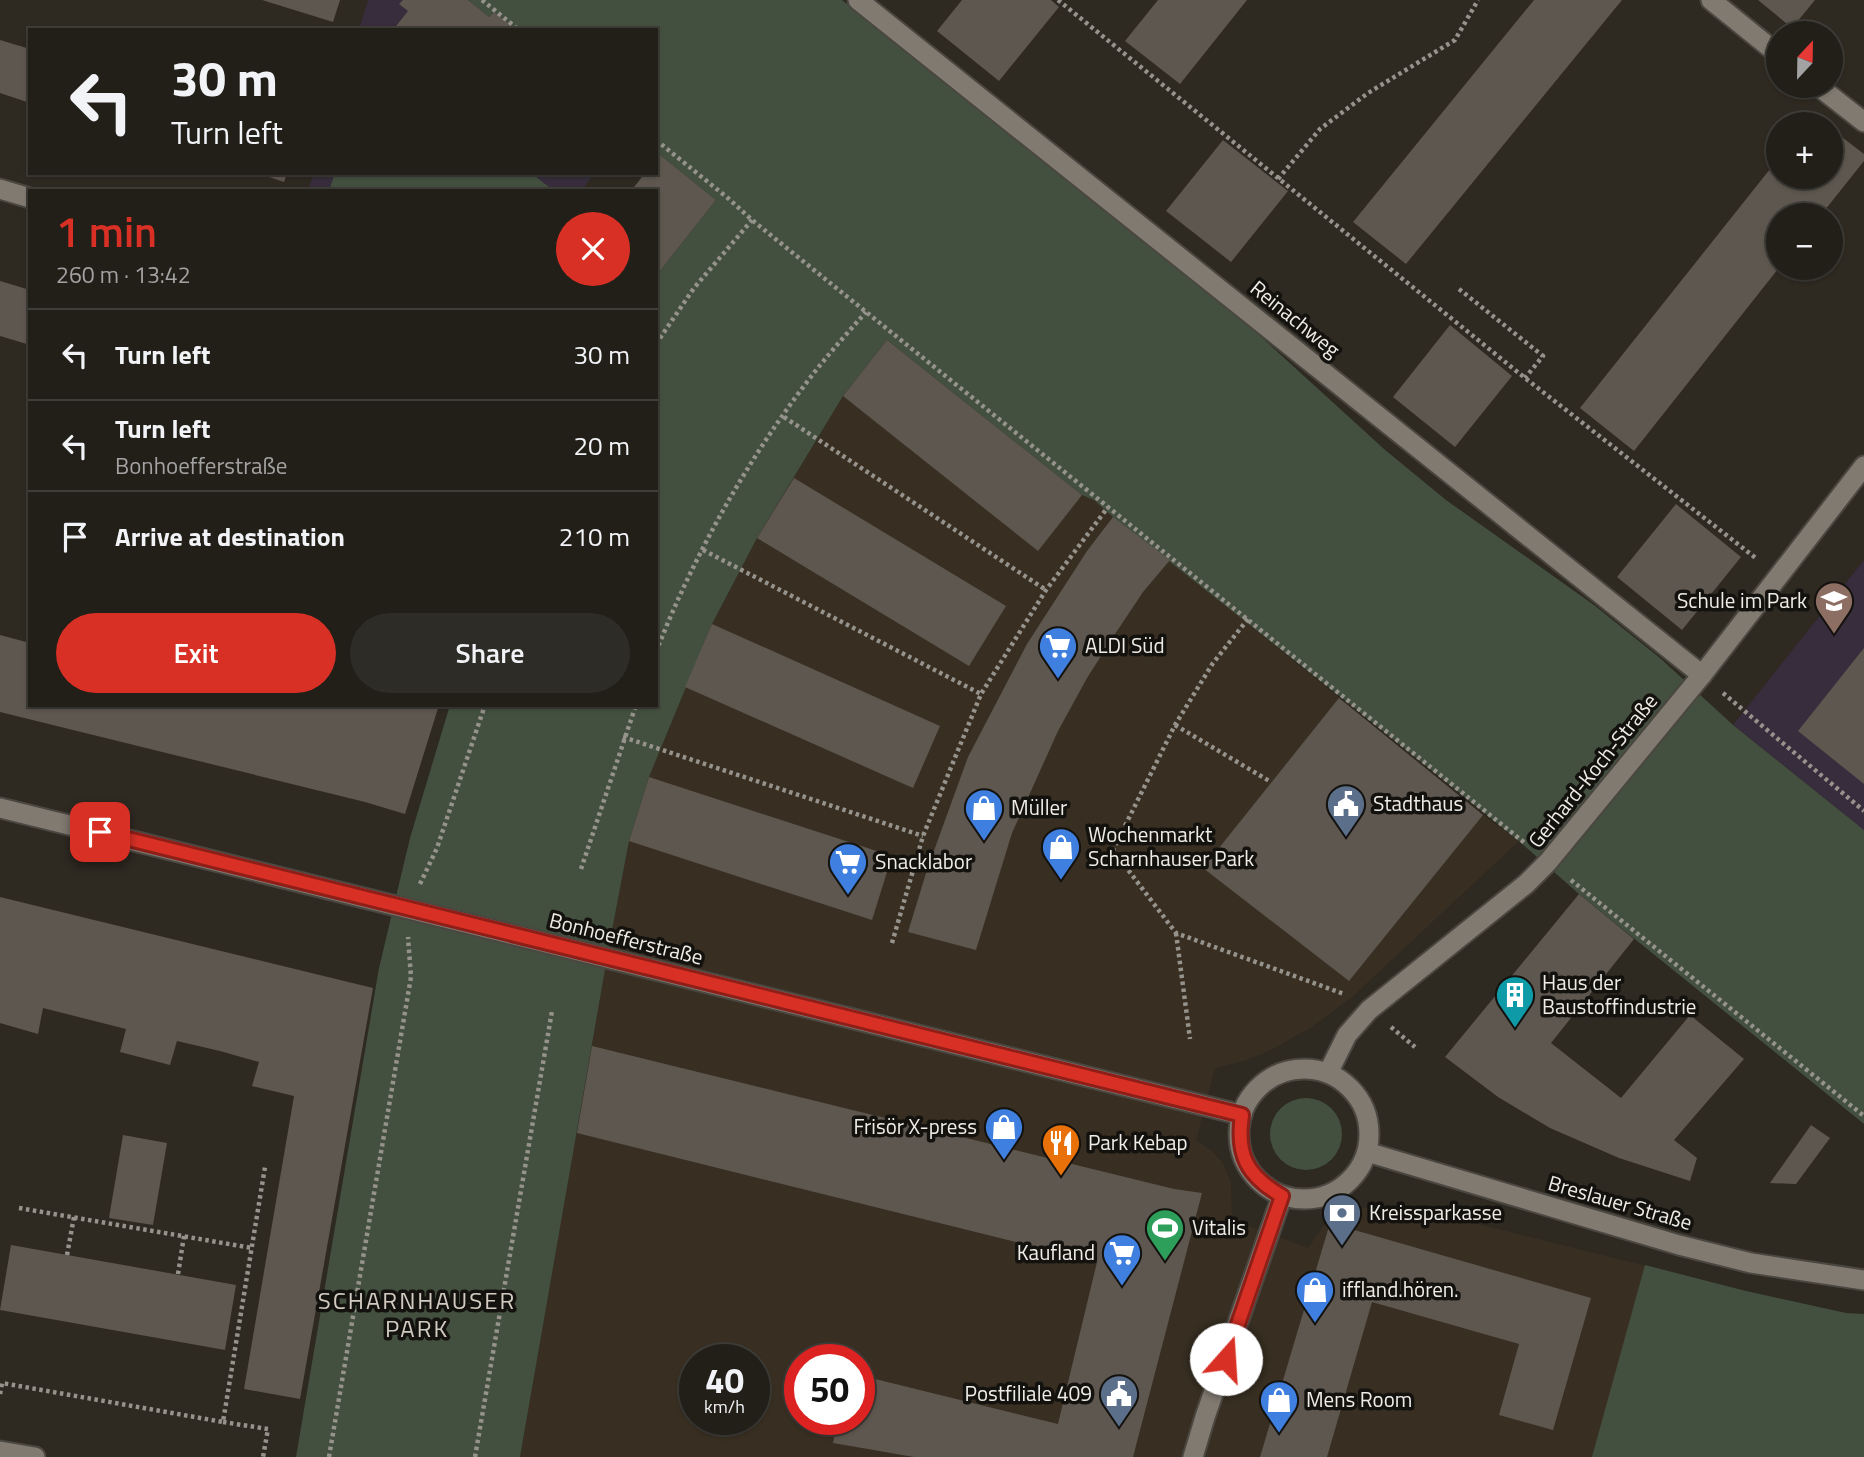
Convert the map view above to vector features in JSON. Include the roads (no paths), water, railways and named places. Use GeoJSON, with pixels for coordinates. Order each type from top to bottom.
{"type":"FeatureCollection","features":[{"type":"Feature","properties":{"kind":"main road","name":"Reinachweg"},"geometry":{"type":"LineString","coordinates":[[858,0],[1702,674]]}},
{"type":"Feature","properties":{"kind":"main road"},"geometry":{"type":"LineString","coordinates":[[1711,0],[1766,44]]}},
{"type":"Feature","properties":{"kind":"main road"},"geometry":{"type":"LineString","coordinates":[[1833,98],[1864,122]]}},
{"type":"Feature","properties":{"kind":"main road"},"geometry":{"type":"LineString","coordinates":[[0,189],[28,197]]}},
{"type":"Feature","properties":{"kind":"main road","name":"Gerhard-Koch-Straße"},"geometry":{"type":"LineString","coordinates":[[1328,1073],[1347,1035],[1369,1010],[1526,884],[1548,862],[1702,674],[1864,466]]}},
{"type":"Feature","properties":{"kind":"main road","name":"Bonhoefferstraße"},"geometry":{"type":"LineString","coordinates":[[0,808],[1242,1115]]}},
{"type":"Feature","properties":{"kind":"main road"},"geometry":{"type":"LineString","coordinates":[[1297,1070],[1328,1073],[1342,1081],[1363,1105],[1368,1120],[1367,1152],[1358,1171],[1343,1186],[1324,1196],[1303,1199],[1282,1196],[1265,1186],[1246,1163],[1239,1134],[1242,1115],[1251,1095],[1267,1081],[1297,1070]]}},
{"type":"Feature","properties":{"kind":"main road","name":"Breslauer Straße"},"geometry":{"type":"LineString","coordinates":[[1367,1152],[1679,1245],[1751,1263],[1864,1280]]}},
{"type":"Feature","properties":{"kind":"main road"},"geometry":{"type":"LineString","coordinates":[[1193,1457],[1282,1196]]}},
{"type":"Feature","properties":{"kind":"main road"},"geometry":{"type":"LineString","coordinates":[[0,1451],[35,1457]]}},
{"type":"Feature","properties":{"kind":"place","name":"Schule im Park"},"geometry":{"type":"Point","coordinates":[1834,635]}},
{"type":"Feature","properties":{"kind":"place","name":"ALDI Süd"},"geometry":{"type":"Point","coordinates":[1058,680]}},
{"type":"Feature","properties":{"kind":"place","name":"Stadthaus"},"geometry":{"type":"Point","coordinates":[1346,838]}},
{"type":"Feature","properties":{"kind":"place","name":"Müller"},"geometry":{"type":"Point","coordinates":[984,842]}},
{"type":"Feature","properties":{"kind":"place","name":"Wochenmarkt Scharnhauser Park"},"geometry":{"type":"Point","coordinates":[1061,881]}},
{"type":"Feature","properties":{"kind":"place","name":"Snacklabor"},"geometry":{"type":"Point","coordinates":[848,896]}},
{"type":"Feature","properties":{"kind":"place","name":"Haus der Baustoffindustrie"},"geometry":{"type":"Point","coordinates":[1515,1029]}},
{"type":"Feature","properties":{"kind":"place","name":"Frisör X-press"},"geometry":{"type":"Point","coordinates":[1004,1161]}},
{"type":"Feature","properties":{"kind":"place","name":"Park Kebap"},"geometry":{"type":"Point","coordinates":[1061,1177]}},
{"type":"Feature","properties":{"kind":"place","name":"Kreissparkasse"},"geometry":{"type":"Point","coordinates":[1342,1247]}},
{"type":"Feature","properties":{"kind":"place","name":"Vitalis"},"geometry":{"type":"Point","coordinates":[1165,1262]}},
{"type":"Feature","properties":{"kind":"place","name":"Kaufland"},"geometry":{"type":"Point","coordinates":[1122,1287]}},
{"type":"Feature","properties":{"kind":"place","name":"iffland.hören."},"geometry":{"type":"Point","coordinates":[1315,1324]}},
{"type":"Feature","properties":{"kind":"place","name":"Postfiliale 409"},"geometry":{"type":"Point","coordinates":[1119,1428]}},
{"type":"Feature","properties":{"kind":"place","name":"Mens Room"},"geometry":{"type":"Point","coordinates":[1279,1434]}},
{"type":"Feature","properties":{"kind":"district","name":"SCHARNHAUSER PARK"},"geometry":{"type":"Point","coordinates":[417,1315]}}]}
